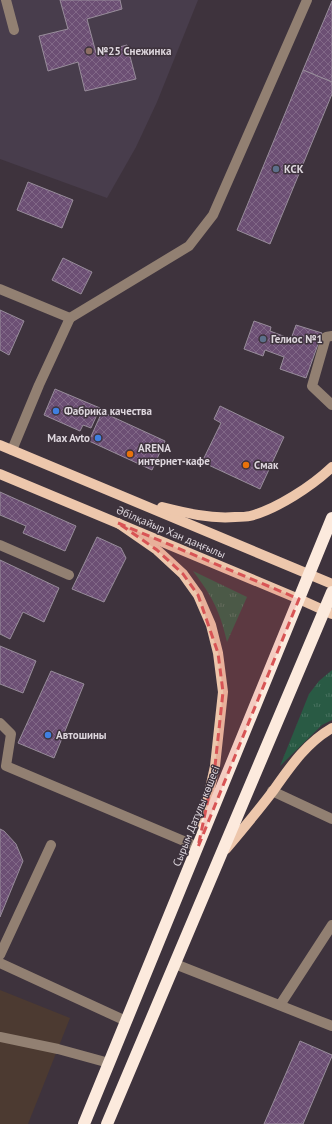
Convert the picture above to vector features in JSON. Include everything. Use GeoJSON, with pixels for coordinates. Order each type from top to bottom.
{"type":"FeatureCollection","features":[{"type":"Feature","properties":{"kind":"highway","name":"Сырым Датұлы көшесі"},"geometry":{"type":"LineString","coordinates":[[84,1124],[332,518]]}},
{"type":"Feature","properties":{"kind":"highway"},"geometry":{"type":"LineString","coordinates":[[107,1124],[220,857],[328,612],[332,592]]}},
{"type":"Feature","properties":{"kind":"main road","name":"Әбілқайыр Хан даңғылы"},"geometry":{"type":"LineString","coordinates":[[0,445],[309,573],[332,584]]}},
{"type":"Feature","properties":{"kind":"main road"},"geometry":{"type":"LineString","coordinates":[[129,498],[200,516],[226,518],[249,516],[287,499],[309,486],[332,467]]}},
{"type":"Feature","properties":{"kind":"main road","name":"Әбілқайыр Хан даңғылы"},"geometry":{"type":"LineString","coordinates":[[0,474],[328,612]]}},
{"type":"Feature","properties":{"kind":"main road"},"geometry":{"type":"LineString","coordinates":[[118,523],[157,550],[183,574],[198,595],[210,625],[218,653],[222,692],[216,759],[198,847]]}},
{"type":"Feature","properties":{"kind":"main road"},"geometry":{"type":"LineString","coordinates":[[220,857],[293,762],[311,744],[332,728]]}},
{"type":"Feature","properties":{"kind":"lane"},"geometry":{"type":"LineString","coordinates":[[6,0],[14,30]]}},
{"type":"Feature","properties":{"kind":"lane"},"geometry":{"type":"LineString","coordinates":[[12,450],[39,385],[70,318],[189,246],[213,215],[307,0]]}},
{"type":"Feature","properties":{"kind":"lane"},"geometry":{"type":"LineString","coordinates":[[0,289],[70,318]]}},
{"type":"Feature","properties":{"kind":"lane"},"geometry":{"type":"LineString","coordinates":[[332,336],[326,337],[312,386],[332,405]]}},
{"type":"Feature","properties":{"kind":"lane"},"geometry":{"type":"LineString","coordinates":[[0,545],[69,575]]}},
{"type":"Feature","properties":{"kind":"lane"},"geometry":{"type":"LineString","coordinates":[[0,723],[11,734],[6,766],[198,847]]}},
{"type":"Feature","properties":{"kind":"lane"},"geometry":{"type":"LineString","coordinates":[[272,791],[332,818]]}},
{"type":"Feature","properties":{"kind":"lane"},"geometry":{"type":"LineString","coordinates":[[0,955],[51,845]]}},
{"type":"Feature","properties":{"kind":"lane"},"geometry":{"type":"LineString","coordinates":[[280,1005],[332,925]]}},
{"type":"Feature","properties":{"kind":"lane"},"geometry":{"type":"LineString","coordinates":[[0,963],[126,1021]]}},
{"type":"Feature","properties":{"kind":"lane"},"geometry":{"type":"LineString","coordinates":[[175,964],[332,1026]]}},
{"type":"Feature","properties":{"kind":"lane"},"geometry":{"type":"LineString","coordinates":[[0,1037],[58,1049],[109,1063]]}},
{"type":"Feature","properties":{"kind":"highlighted area"},"geometry":{"type":"Polygon","coordinates":[[[118,523],[299,599],[198,847],[215,766],[223,692],[218,653],[198,595],[183,574],[157,550],[118,523]]]}},
{"type":"Feature","properties":{"kind":"shaded area","name":"№25 Снежинка"},"geometry":{"type":"Polygon","coordinates":[[[0,0],[198,0],[157,102],[136,147],[107,198],[0,159],[0,0]]]}},
{"type":"Feature","properties":{"kind":"shaded area"},"geometry":{"type":"Polygon","coordinates":[[[0,990],[70,1018],[28,1124],[0,1124],[0,990]]]}},
{"type":"Feature","properties":{"kind":"green space"},"geometry":{"type":"Polygon","coordinates":[[[193,571],[247,597],[227,642],[214,604],[193,571]]]}},
{"type":"Feature","properties":{"kind":"green space"},"geometry":{"type":"Polygon","coordinates":[[[332,670],[332,720],[322,725],[280,766],[309,694],[319,681],[332,670]]]}},
{"type":"Feature","properties":{"kind":"building"},"geometry":{"type":"Polygon","coordinates":[[[60,0],[120,0],[122,9],[87,19],[96,53],[127,45],[136,79],[85,91],[78,62],[48,71],[39,36],[68,29],[60,0]]]}},
{"type":"Feature","properties":{"kind":"building"},"geometry":{"type":"Polygon","coordinates":[[[332,1],[332,82],[303,70],[332,1]]]}},
{"type":"Feature","properties":{"kind":"building"},"geometry":{"type":"Polygon","coordinates":[[[303,70],[332,82],[332,94],[270,244],[237,230],[303,70]]]}},
{"type":"Feature","properties":{"kind":"building"},"geometry":{"type":"Polygon","coordinates":[[[28,182],[73,200],[62,228],[17,210],[28,182]]]}},
{"type":"Feature","properties":{"kind":"building"},"geometry":{"type":"Polygon","coordinates":[[[63,258],[92,272],[81,294],[52,280],[63,258]]]}},
{"type":"Feature","properties":{"kind":"building"},"geometry":{"type":"Polygon","coordinates":[[[0,310],[24,321],[9,355],[0,350],[0,310]]]}},
{"type":"Feature","properties":{"kind":"building"},"geometry":{"type":"Polygon","coordinates":[[[254,321],[271,327],[270,331],[291,339],[296,325],[322,333],[306,378],[280,369],[284,357],[265,350],[263,356],[244,349],[254,321]]]}},
{"type":"Feature","properties":{"kind":"building"},"geometry":{"type":"Polygon","coordinates":[[[55,389],[100,408],[91,428],[83,425],[80,431],[44,415],[55,389]]]}},
{"type":"Feature","properties":{"kind":"building"},"geometry":{"type":"Polygon","coordinates":[[[220,406],[284,437],[260,489],[202,462],[221,423],[214,419],[220,406]]]}},
{"type":"Feature","properties":{"kind":"building"},"geometry":{"type":"Polygon","coordinates":[[[102,412],[165,441],[152,470],[89,441],[102,412]]]}},
{"type":"Feature","properties":{"kind":"building"},"geometry":{"type":"Polygon","coordinates":[[[0,492],[76,526],[65,551],[23,533],[26,526],[0,515],[0,492]]]}},
{"type":"Feature","properties":{"kind":"building"},"geometry":{"type":"Polygon","coordinates":[[[97,537],[121,548],[126,558],[104,602],[72,589],[97,537]]]}},
{"type":"Feature","properties":{"kind":"building"},"geometry":{"type":"Polygon","coordinates":[[[0,560],[59,588],[44,622],[23,612],[10,639],[0,634],[0,560]]]}},
{"type":"Feature","properties":{"kind":"building"},"geometry":{"type":"Polygon","coordinates":[[[0,646],[36,661],[23,693],[0,684],[0,646]]]}},
{"type":"Feature","properties":{"kind":"building"},"geometry":{"type":"Polygon","coordinates":[[[51,671],[84,684],[54,758],[18,743],[51,671]]]}},
{"type":"Feature","properties":{"kind":"building"},"geometry":{"type":"Polygon","coordinates":[[[0,829],[4,831],[16,844],[23,861],[0,917],[0,829]]]}},
{"type":"Feature","properties":{"kind":"building"},"geometry":{"type":"Polygon","coordinates":[[[300,1041],[332,1055],[303,1124],[264,1124],[300,1041]]]}},
{"type":"Feature","properties":{"kind":"place","name":"№25 Снежинка"},"geometry":{"type":"Point","coordinates":[89,51]}},
{"type":"Feature","properties":{"kind":"place","name":"КСК"},"geometry":{"type":"Point","coordinates":[276,169]}},
{"type":"Feature","properties":{"kind":"place","name":"Гелиос №1"},"geometry":{"type":"Point","coordinates":[263,339]}},
{"type":"Feature","properties":{"kind":"place","name":"Фабрика качества"},"geometry":{"type":"Point","coordinates":[56,411]}},
{"type":"Feature","properties":{"kind":"place","name":"Max Avto"},"geometry":{"type":"Point","coordinates":[98,438]}},
{"type":"Feature","properties":{"kind":"place","name":"ARENA интернет-кафе"},"geometry":{"type":"Point","coordinates":[130,454]}},
{"type":"Feature","properties":{"kind":"place","name":"Смак"},"geometry":{"type":"Point","coordinates":[246,465]}},
{"type":"Feature","properties":{"kind":"place","name":"Автошины"},"geometry":{"type":"Point","coordinates":[48,735]}}]}
